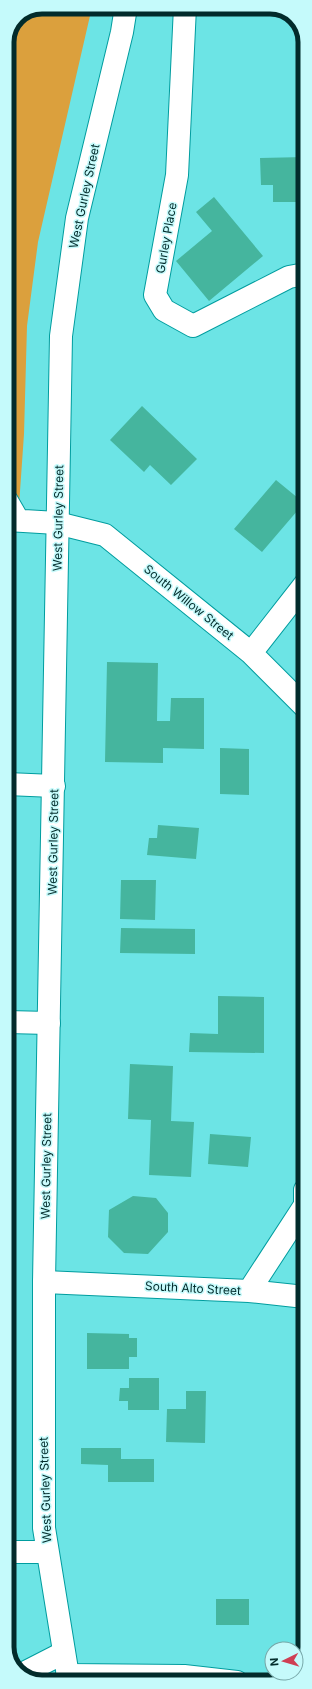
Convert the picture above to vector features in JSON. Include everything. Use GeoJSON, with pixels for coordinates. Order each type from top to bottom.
{"type":"FeatureCollection","features":[{"type":"Feature","properties":{"kind":"main road","name":"West Gurley Street"},"geometry":{"type":"LineString","coordinates":[[67,1675],[47,1552],[44,1521],[44,1282],[54,786],[57,523],[62,328],[77,218],[122,32],[125,14]]}},
{"type":"Feature","properties":{"kind":"main road","name":"Gurley Place"},"geometry":{"type":"LineString","coordinates":[[186,14],[177,176],[155,295],[164,310],[193,326],[289,277],[298,275]]}},
{"type":"Feature","properties":{"kind":"main road","name":"South Willow Street"},"geometry":{"type":"LineString","coordinates":[[14,520],[57,523],[105,535],[251,652],[298,700]]}},
{"type":"Feature","properties":{"kind":"main road"},"geometry":{"type":"LineString","coordinates":[[251,652],[298,593]]}},
{"type":"Feature","properties":{"kind":"main road"},"geometry":{"type":"LineString","coordinates":[[14,784],[54,786]]}},
{"type":"Feature","properties":{"kind":"main road"},"geometry":{"type":"LineString","coordinates":[[14,1022],[49,1023]]}},
{"type":"Feature","properties":{"kind":"main road","name":"South Alto Street"},"geometry":{"type":"LineString","coordinates":[[44,1282],[249,1291],[298,1216]]}},
{"type":"Feature","properties":{"kind":"main road"},"geometry":{"type":"LineString","coordinates":[[249,1291],[298,1296]]}},
{"type":"Feature","properties":{"kind":"main road"},"geometry":{"type":"LineString","coordinates":[[14,1552],[47,1552]]}},
{"type":"Feature","properties":{"kind":"main road"},"geometry":{"type":"LineString","coordinates":[[28,1671],[63,1653]]}},
{"type":"Feature","properties":{"kind":"shaded area"},"geometry":{"type":"Polygon","coordinates":[[[42,14],[90,14],[38,242],[27,326],[24,434],[18,520],[14,513],[14,42],[16,32],[22,22],[32,16],[42,14]]]}},
{"type":"Feature","properties":{"kind":"building"},"geometry":{"type":"Polygon","coordinates":[[[298,157],[298,202],[273,202],[273,185],[261,185],[260,158],[298,157]]]}},
{"type":"Feature","properties":{"kind":"building"},"geometry":{"type":"Polygon","coordinates":[[[214,197],[263,256],[209,301],[176,261],[212,231],[196,212],[214,197]]]}},
{"type":"Feature","properties":{"kind":"building"},"geometry":{"type":"Polygon","coordinates":[[[142,406],[197,459],[171,485],[150,465],[144,472],[110,440],[142,406]]]}},
{"type":"Feature","properties":{"kind":"building"},"geometry":{"type":"Polygon","coordinates":[[[276,480],[298,498],[298,510],[262,552],[234,529],[276,480]]]}},
{"type":"Feature","properties":{"kind":"building"},"geometry":{"type":"Polygon","coordinates":[[[107,662],[158,663],[157,721],[170,721],[171,698],[204,698],[204,749],[163,748],[163,763],[105,762],[107,662]]]}},
{"type":"Feature","properties":{"kind":"building"},"geometry":{"type":"Polygon","coordinates":[[[220,748],[249,749],[249,795],[220,794],[220,748]]]}},
{"type":"Feature","properties":{"kind":"building"},"geometry":{"type":"Polygon","coordinates":[[[158,825],[199,828],[196,859],[147,855],[149,838],[157,838],[158,825]]]}},
{"type":"Feature","properties":{"kind":"building"},"geometry":{"type":"Polygon","coordinates":[[[121,880],[156,880],[155,920],[120,919],[121,880]]]}},
{"type":"Feature","properties":{"kind":"building"},"geometry":{"type":"Polygon","coordinates":[[[121,928],[195,929],[195,954],[120,953],[121,928]]]}},
{"type":"Feature","properties":{"kind":"building"},"geometry":{"type":"Polygon","coordinates":[[[218,996],[264,997],[264,1053],[189,1052],[190,1033],[218,1034],[218,996]]]}},
{"type":"Feature","properties":{"kind":"building"},"geometry":{"type":"Polygon","coordinates":[[[130,1064],[173,1066],[171,1121],[194,1122],[191,1177],[149,1175],[151,1120],[128,1119],[130,1064]]]}},
{"type":"Feature","properties":{"kind":"building"},"geometry":{"type":"Polygon","coordinates":[[[210,1134],[251,1137],[248,1167],[208,1164],[210,1134]]]}},
{"type":"Feature","properties":{"kind":"building"},"geometry":{"type":"Polygon","coordinates":[[[133,1196],[156,1198],[168,1213],[168,1232],[148,1254],[124,1253],[108,1237],[109,1210],[133,1196]]]}},
{"type":"Feature","properties":{"kind":"building"},"geometry":{"type":"Polygon","coordinates":[[[87,1333],[129,1334],[129,1338],[137,1338],[137,1357],[129,1357],[129,1369],[87,1369],[87,1333]]]}},
{"type":"Feature","properties":{"kind":"building"},"geometry":{"type":"Polygon","coordinates":[[[129,1378],[159,1378],[159,1410],[128,1410],[128,1401],[119,1401],[120,1388],[129,1388],[129,1378]]]}},
{"type":"Feature","properties":{"kind":"building"},"geometry":{"type":"Polygon","coordinates":[[[186,1391],[206,1391],[205,1443],[166,1442],[167,1409],[186,1409],[186,1391]]]}},
{"type":"Feature","properties":{"kind":"building"},"geometry":{"type":"Polygon","coordinates":[[[81,1448],[121,1448],[121,1459],[154,1459],[154,1482],[108,1482],[108,1465],[81,1464],[81,1448]]]}},
{"type":"Feature","properties":{"kind":"building"},"geometry":{"type":"Polygon","coordinates":[[[216,1599],[249,1599],[249,1625],[216,1625],[216,1599]]]}}]}
